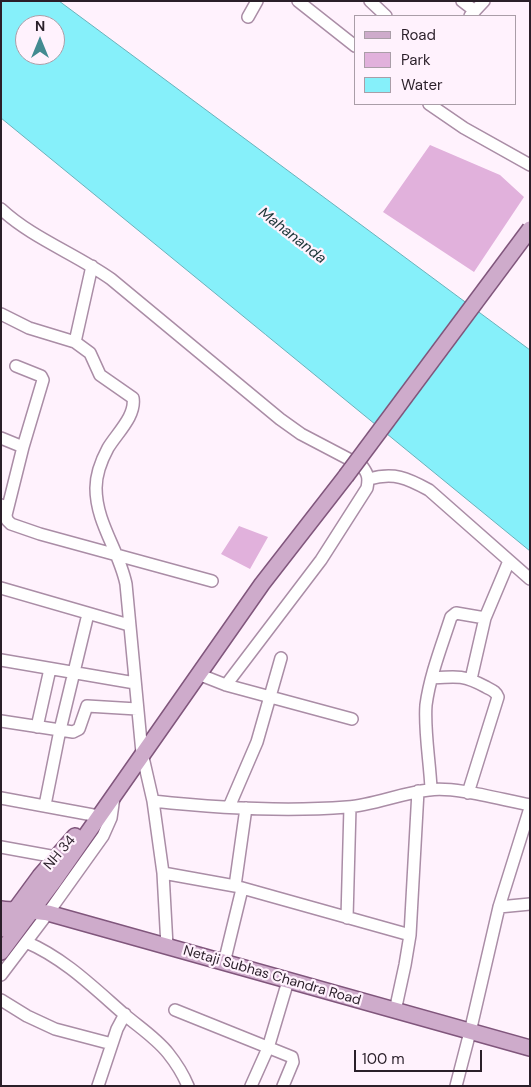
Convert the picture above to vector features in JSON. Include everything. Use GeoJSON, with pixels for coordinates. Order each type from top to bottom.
{"type":"FeatureCollection","features":[{"type":"Feature","properties":{"kind":"main road"},"geometry":{"type":"LineString","coordinates":[[1,952],[41,912],[119,786],[262,584],[346,476],[530,229]]}},
{"type":"Feature","properties":{"kind":"main road","name":"NH 34"},"geometry":{"type":"LineString","coordinates":[[1,929],[6,912],[119,786]]}},
{"type":"Feature","properties":{"kind":"main road","name":"Netaji Subhas Chandra Road"},"geometry":{"type":"LineString","coordinates":[[6,912],[41,912],[530,1048]]}},
{"type":"Feature","properties":{"kind":"street"},"geometry":{"type":"LineString","coordinates":[[248,17],[257,1]]}},
{"type":"Feature","properties":{"kind":"street"},"geometry":{"type":"LineString","coordinates":[[298,1],[354,45]]}},
{"type":"Feature","properties":{"kind":"street"},"geometry":{"type":"LineString","coordinates":[[370,1],[385,15]]}},
{"type":"Feature","properties":{"kind":"street"},"geometry":{"type":"LineString","coordinates":[[462,1],[472,14],[484,1]]}},
{"type":"Feature","properties":{"kind":"street"},"geometry":{"type":"LineString","coordinates":[[430,105],[464,128],[530,166]]}},
{"type":"Feature","properties":{"kind":"street"},"geometry":{"type":"LineString","coordinates":[[1,210],[18,223],[92,266],[280,419],[301,434],[362,466],[367,472],[369,479],[367,488],[321,560],[226,685]]}},
{"type":"Feature","properties":{"kind":"street"},"geometry":{"type":"LineString","coordinates":[[76,342],[92,266]]}},
{"type":"Feature","properties":{"kind":"street"},"geometry":{"type":"LineString","coordinates":[[1,314],[29,328],[76,342],[90,353],[100,375],[132,398],[134,404],[132,411],[108,448],[98,469],[96,488],[99,511],[105,530],[118,555],[126,584],[142,753],[154,801],[163,873],[167,946]]}},
{"type":"Feature","properties":{"kind":"street"},"geometry":{"type":"LineString","coordinates":[[16,366],[43,378],[4,506],[7,520],[11,524],[212,581]]}},
{"type":"Feature","properties":{"kind":"street"},"geometry":{"type":"LineString","coordinates":[[1,438],[23,447]]}},
{"type":"Feature","properties":{"kind":"street"},"geometry":{"type":"LineString","coordinates":[[369,479],[381,476],[396,476],[412,481],[429,490],[530,579]]}},
{"type":"Feature","properties":{"kind":"street"},"geometry":{"type":"LineString","coordinates":[[470,678],[486,618],[509,561]]}},
{"type":"Feature","properties":{"kind":"street"},"geometry":{"type":"LineString","coordinates":[[1,588],[129,625]]}},
{"type":"Feature","properties":{"kind":"street"},"geometry":{"type":"LineString","coordinates":[[431,789],[426,705],[432,678],[451,616],[456,613],[486,618]]}},
{"type":"Feature","properties":{"kind":"street"},"geometry":{"type":"LineString","coordinates":[[45,805],[60,730],[88,614]]}},
{"type":"Feature","properties":{"kind":"street"},"geometry":{"type":"LineString","coordinates":[[229,807],[257,742],[281,658]]}},
{"type":"Feature","properties":{"kind":"street"},"geometry":{"type":"LineString","coordinates":[[1,660],[135,683]]}},
{"type":"Feature","properties":{"kind":"street"},"geometry":{"type":"LineString","coordinates":[[36,727],[50,669]]}},
{"type":"Feature","properties":{"kind":"street"},"geometry":{"type":"LineString","coordinates":[[198,674],[226,685],[352,719]]}},
{"type":"Feature","properties":{"kind":"street"},"geometry":{"type":"LineString","coordinates":[[432,678],[458,676],[470,678],[493,690],[498,697],[468,793]]}},
{"type":"Feature","properties":{"kind":"street"},"geometry":{"type":"LineString","coordinates":[[1,721],[77,731],[87,706],[137,709]]}},
{"type":"Feature","properties":{"kind":"street"},"geometry":{"type":"LineString","coordinates":[[154,801],[202,806],[306,810],[350,807],[431,789],[468,793],[530,807],[499,907],[456,1086]]}},
{"type":"Feature","properties":{"kind":"street"},"geometry":{"type":"LineString","coordinates":[[395,1011],[410,935],[418,791]]}},
{"type":"Feature","properties":{"kind":"street"},"geometry":{"type":"LineString","coordinates":[[1,798],[93,815]]}},
{"type":"Feature","properties":{"kind":"street"},"geometry":{"type":"LineString","coordinates":[[347,918],[350,807]]}},
{"type":"Feature","properties":{"kind":"street"},"geometry":{"type":"LineString","coordinates":[[224,963],[238,888],[246,808]]}},
{"type":"Feature","properties":{"kind":"street"},"geometry":{"type":"LineString","coordinates":[[1,847],[56,857]]}},
{"type":"Feature","properties":{"kind":"street"},"geometry":{"type":"LineString","coordinates":[[163,873],[238,888],[410,935]]}},
{"type":"Feature","properties":{"kind":"street"},"geometry":{"type":"LineString","coordinates":[[499,907],[530,904]]}},
{"type":"Feature","properties":{"kind":"street"},"geometry":{"type":"LineString","coordinates":[[1,975],[26,942],[41,912]]}},
{"type":"Feature","properties":{"kind":"street"},"geometry":{"type":"LineString","coordinates":[[26,942],[64,964],[94,987],[168,1052],[182,1072],[188,1086]]}},
{"type":"Feature","properties":{"kind":"street"},"geometry":{"type":"LineString","coordinates":[[251,1086],[268,1048],[288,981]]}},
{"type":"Feature","properties":{"kind":"street"},"geometry":{"type":"LineString","coordinates":[[1,1000],[27,1016],[54,1029],[112,1044]]}},
{"type":"Feature","properties":{"kind":"street"},"geometry":{"type":"LineString","coordinates":[[175,1010],[289,1055],[293,1059],[283,1086]]}},
{"type":"Feature","properties":{"kind":"street"},"geometry":{"type":"LineString","coordinates":[[98,1086],[124,1014]]}},
{"type":"Feature","properties":{"kind":"green space"},"geometry":{"type":"Polygon","coordinates":[[[430,145],[500,175],[524,197],[474,272],[383,212],[430,145]]]}},
{"type":"Feature","properties":{"kind":"green space"},"geometry":{"type":"Polygon","coordinates":[[[239,526],[268,537],[250,569],[221,554],[239,526]]]}},
{"type":"Feature","properties":{"kind":"water","name":"Mahananda"},"geometry":{"type":"Polygon","coordinates":[[[1,1],[59,1],[530,350],[530,551],[1,118],[1,1]]]}}]}
